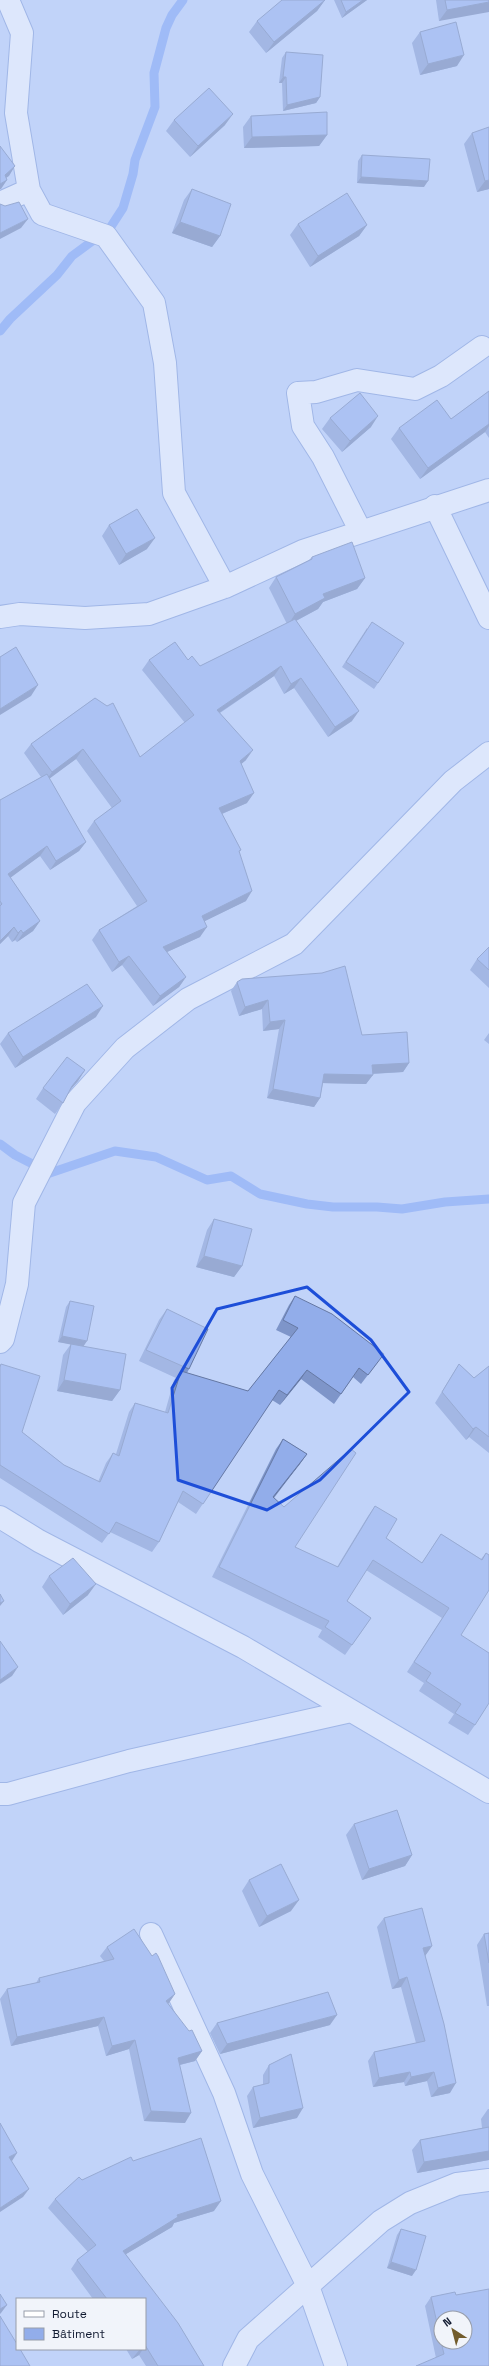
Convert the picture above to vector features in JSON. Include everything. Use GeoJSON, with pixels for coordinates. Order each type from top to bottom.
{"type":"FeatureCollection","features":[{"type":"Feature","properties":{"kind":"street"},"geometry":{"type":"LineString","coordinates":[[8,0],[22,33],[16,113],[29,190],[42,214],[106,236],[154,303],[165,363],[174,493],[225,587]]}},
{"type":"Feature","properties":{"kind":"street"},"geometry":{"type":"LineString","coordinates":[[0,203],[29,190]]}},
{"type":"Feature","properties":{"kind":"street"},"geometry":{"type":"LineString","coordinates":[[361,532],[324,457],[303,426],[298,393],[316,392],[357,380],[414,389],[441,376],[482,347]]}},
{"type":"Feature","properties":{"kind":"street"},"geometry":{"type":"LineString","coordinates":[[0,618],[20,614],[85,618],[149,614],[225,587],[303,551],[435,506],[489,490]]}},
{"type":"Feature","properties":{"kind":"street"},"geometry":{"type":"LineString","coordinates":[[435,506],[489,618]]}},
{"type":"Feature","properties":{"kind":"street"},"geometry":{"type":"LineString","coordinates":[[0,1342],[3,1339],[17,1284],[24,1203],[75,1103],[125,1048],[188,999],[294,944],[452,780],[489,753]]}},
{"type":"Feature","properties":{"kind":"street"},"geometry":{"type":"LineString","coordinates":[[0,1518],[39,1541],[243,1647],[489,1792]]}},
{"type":"Feature","properties":{"kind":"street"},"geometry":{"type":"LineString","coordinates":[[0,1794],[8,1794],[129,1761],[351,1711]]}},
{"type":"Feature","properties":{"kind":"street"},"geometry":{"type":"LineString","coordinates":[[151,1934],[224,2093],[252,2174],[308,2286],[336,2366]]}},
{"type":"Feature","properties":{"kind":"street"},"geometry":{"type":"LineString","coordinates":[[234,2366],[248,2339],[381,2221],[410,2203],[457,2184],[489,2180]]}},
{"type":"Feature","properties":{"kind":"highlighted area"},"geometry":{"type":"Polygon","coordinates":[[[307,1287],[371,1340],[409,1392],[320,1480],[267,1510],[178,1480],[172,1388],[217,1309],[307,1287]]]}},
{"type":"Feature","properties":{"kind":"building"},"geometry":{"type":"Polygon","coordinates":[[[282,0],[325,0],[274,42],[257,21],[282,0]]]}},
{"type":"Feature","properties":{"kind":"building"},"geometry":{"type":"Polygon","coordinates":[[[341,0],[363,0],[346,12],[341,0]]]}},
{"type":"Feature","properties":{"kind":"building"},"geometry":{"type":"Polygon","coordinates":[[[445,0],[489,0],[489,2],[447,10],[445,0]]]}},
{"type":"Feature","properties":{"kind":"building"},"geometry":{"type":"Polygon","coordinates":[[[456,22],[464,55],[428,64],[420,32],[456,22]]]}},
{"type":"Feature","properties":{"kind":"building"},"geometry":{"type":"Polygon","coordinates":[[[286,52],[323,55],[320,97],[287,105],[286,77],[283,77],[286,52]]]}},
{"type":"Feature","properties":{"kind":"building"},"geometry":{"type":"Polygon","coordinates":[[[209,88],[233,114],[198,146],[174,120],[209,88]]]}},
{"type":"Feature","properties":{"kind":"building"},"geometry":{"type":"Polygon","coordinates":[[[327,112],[327,135],[252,137],[251,116],[327,112]]]}},
{"type":"Feature","properties":{"kind":"building"},"geometry":{"type":"Polygon","coordinates":[[[489,127],[489,180],[485,181],[472,133],[489,127]]]}},
{"type":"Feature","properties":{"kind":"building"},"geometry":{"type":"Polygon","coordinates":[[[0,146],[15,166],[5,175],[7,180],[0,184],[0,146]]]}},
{"type":"Feature","properties":{"kind":"building"},"geometry":{"type":"Polygon","coordinates":[[[362,155],[430,159],[428,181],[361,177],[362,155]]]}},
{"type":"Feature","properties":{"kind":"building"},"geometry":{"type":"Polygon","coordinates":[[[192,189],[231,204],[220,236],[180,222],[192,189]]]}},
{"type":"Feature","properties":{"kind":"building"},"geometry":{"type":"Polygon","coordinates":[[[347,193],[367,225],[318,256],[298,224],[347,193]]]}},
{"type":"Feature","properties":{"kind":"building"},"geometry":{"type":"Polygon","coordinates":[[[19,202],[28,219],[0,233],[0,204],[5,206],[19,202]]]}},
{"type":"Feature","properties":{"kind":"building"},"geometry":{"type":"Polygon","coordinates":[[[489,391],[489,424],[428,468],[399,428],[437,400],[451,419],[489,391]]]}},
{"type":"Feature","properties":{"kind":"building"},"geometry":{"type":"Polygon","coordinates":[[[360,393],[378,416],[350,441],[330,418],[360,393]]]}},
{"type":"Feature","properties":{"kind":"building"},"geometry":{"type":"Polygon","coordinates":[[[137,509],[155,538],[126,554],[109,525],[137,509]]]}},
{"type":"Feature","properties":{"kind":"building"},"geometry":{"type":"Polygon","coordinates":[[[352,542],[365,578],[323,594],[325,598],[295,614],[276,577],[312,559],[312,557],[352,542]]]}},
{"type":"Feature","properties":{"kind":"building"},"geometry":{"type":"Polygon","coordinates":[[[295,619],[359,711],[335,727],[301,678],[291,684],[281,666],[217,710],[253,750],[240,761],[254,793],[219,808],[241,850],[239,851],[252,891],[202,916],[207,927],[163,947],[186,977],[160,996],[129,956],[119,962],[99,930],[147,901],[94,821],[121,801],[83,749],[52,772],[31,744],[95,698],[107,706],[113,703],[140,757],[194,715],[149,660],[175,642],[188,660],[192,656],[200,666],[295,619]]]}},
{"type":"Feature","properties":{"kind":"building"},"geometry":{"type":"Polygon","coordinates":[[[372,622],[404,643],[378,683],[346,662],[372,622]]]}},
{"type":"Feature","properties":{"kind":"building"},"geometry":{"type":"Polygon","coordinates":[[[16,647],[38,685],[0,709],[0,657],[16,647]]]}},
{"type":"Feature","properties":{"kind":"building"},"geometry":{"type":"Polygon","coordinates":[[[47,774],[86,842],[56,861],[47,846],[8,874],[40,921],[23,933],[21,930],[18,933],[14,927],[0,941],[0,906],[2,904],[0,901],[0,800],[47,774]]]}},
{"type":"Feature","properties":{"kind":"building"},"geometry":{"type":"Polygon","coordinates":[[[489,947],[489,970],[477,959],[489,947]]]}},
{"type":"Feature","properties":{"kind":"building"},"geometry":{"type":"Polygon","coordinates":[[[345,966],[362,1035],[407,1032],[409,1063],[372,1065],[373,1075],[324,1074],[320,1098],[273,1089],[285,1020],[270,1022],[268,1000],[245,1007],[237,982],[242,979],[322,973],[345,966]]]}},
{"type":"Feature","properties":{"kind":"building"},"geometry":{"type":"Polygon","coordinates":[[[87,984],[103,1006],[23,1057],[8,1033],[87,984]]]}},
{"type":"Feature","properties":{"kind":"building"},"geometry":{"type":"Polygon","coordinates":[[[67,1057],[85,1070],[72,1086],[63,1103],[43,1088],[67,1057]]]}},
{"type":"Feature","properties":{"kind":"building"},"geometry":{"type":"Polygon","coordinates":[[[214,1219],[252,1229],[242,1266],[204,1256],[214,1219]]]}},
{"type":"Feature","properties":{"kind":"building"},"geometry":{"type":"Polygon","coordinates":[[[295,1296],[332,1314],[384,1354],[368,1375],[359,1368],[341,1394],[307,1370],[287,1395],[279,1390],[203,1504],[183,1491],[159,1542],[116,1522],[109,1534],[0,1465],[1,1364],[40,1376],[22,1432],[64,1465],[100,1482],[113,1453],[119,1456],[135,1403],[168,1413],[181,1371],[248,1391],[298,1328],[283,1320],[295,1296]]]}},
{"type":"Feature","properties":{"kind":"building"},"geometry":{"type":"Polygon","coordinates":[[[70,1301],[94,1306],[87,1341],[62,1336],[70,1301]]]}},
{"type":"Feature","properties":{"kind":"building"},"geometry":{"type":"Polygon","coordinates":[[[167,1309],[208,1329],[189,1369],[146,1350],[167,1309]]]}},
{"type":"Feature","properties":{"kind":"building"},"geometry":{"type":"Polygon","coordinates":[[[71,1344],[126,1354],[120,1390],[64,1380],[71,1344]]]}},
{"type":"Feature","properties":{"kind":"building"},"geometry":{"type":"Polygon","coordinates":[[[459,1364],[474,1378],[489,1366],[489,1437],[476,1427],[473,1429],[442,1392],[459,1364]]]}},
{"type":"Feature","properties":{"kind":"building"},"geometry":{"type":"Polygon","coordinates":[[[283,1439],[307,1454],[273,1497],[284,1507],[351,1449],[356,1453],[295,1547],[338,1567],[375,1506],[397,1519],[386,1538],[422,1563],[441,1534],[482,1560],[486,1553],[489,1555],[489,1590],[461,1635],[489,1653],[489,1703],[475,1725],[455,1713],[461,1704],[426,1681],[431,1673],[414,1662],[449,1608],[373,1560],[347,1601],[371,1618],[352,1645],[325,1627],[329,1621],[219,1567],[283,1439]]]}},
{"type":"Feature","properties":{"kind":"building"},"geometry":{"type":"Polygon","coordinates":[[[73,1558],[96,1584],[70,1604],[49,1576],[73,1558]]]}},
{"type":"Feature","properties":{"kind":"building"},"geometry":{"type":"Polygon","coordinates":[[[0,1594],[4,1601],[0,1603],[0,1594]]]}},
{"type":"Feature","properties":{"kind":"building"},"geometry":{"type":"Polygon","coordinates":[[[0,1641],[18,1667],[0,1680],[0,1641]]]}},
{"type":"Feature","properties":{"kind":"building"},"geometry":{"type":"Polygon","coordinates":[[[397,1810],[412,1855],[369,1869],[354,1824],[397,1810]]]}},
{"type":"Feature","properties":{"kind":"building"},"geometry":{"type":"Polygon","coordinates":[[[281,1864],[299,1900],[267,1916],[249,1880],[281,1864]]]}},
{"type":"Feature","properties":{"kind":"building"},"geometry":{"type":"Polygon","coordinates":[[[422,1908],[432,1946],[423,1948],[444,2024],[456,2083],[438,2088],[434,2072],[411,2077],[410,2072],[379,2078],[374,2052],[425,2041],[407,1977],[399,1980],[384,1918],[422,1908]]]}},
{"type":"Feature","properties":{"kind":"building"},"geometry":{"type":"Polygon","coordinates":[[[134,1929],[152,1956],[156,1953],[158,1956],[175,1994],[166,2001],[189,2031],[192,2030],[202,2051],[178,2058],[191,2113],[151,2111],[135,2040],[112,2046],[104,2017],[17,2037],[7,1989],[40,1982],[39,1978],[114,1959],[107,1947],[134,1929]]]}},
{"type":"Feature","properties":{"kind":"building"},"geometry":{"type":"Polygon","coordinates":[[[489,1933],[489,1963],[484,1934],[489,1933]]]}},
{"type":"Feature","properties":{"kind":"building"},"geometry":{"type":"Polygon","coordinates":[[[328,1992],[337,2015],[227,2044],[217,2023],[328,1992]]]}},
{"type":"Feature","properties":{"kind":"building"},"geometry":{"type":"Polygon","coordinates":[[[291,2054],[303,2108],[260,2118],[253,2087],[269,2083],[269,2065],[291,2054]]]}},
{"type":"Feature","properties":{"kind":"building"},"geometry":{"type":"Polygon","coordinates":[[[0,2123],[17,2153],[9,2157],[29,2189],[0,2208],[0,2123]]]}},
{"type":"Feature","properties":{"kind":"building"},"geometry":{"type":"Polygon","coordinates":[[[489,2127],[489,2151],[424,2162],[420,2140],[489,2127]]]}},
{"type":"Feature","properties":{"kind":"building"},"geometry":{"type":"Polygon","coordinates":[[[201,2138],[221,2201],[177,2215],[178,2217],[123,2251],[178,2323],[204,2366],[158,2366],[146,2347],[146,2298],[106,2298],[77,2260],[96,2245],[55,2199],[79,2177],[82,2180],[131,2157],[133,2161],[201,2138]]]}},
{"type":"Feature","properties":{"kind":"building"},"geometry":{"type":"Polygon","coordinates":[[[401,2229],[426,2236],[416,2270],[391,2262],[401,2229]]]}},
{"type":"Feature","properties":{"kind":"building"},"geometry":{"type":"Polygon","coordinates":[[[489,2289],[489,2366],[416,2366],[444,2354],[443,2350],[473,2350],[473,2310],[434,2310],[431,2297],[455,2292],[456,2295],[489,2289]]]}},
{"type":"Feature","properties":{"kind":"building"},"geometry":{"type":"Polygon","coordinates":[[[0,2294],[7,2305],[0,2309],[0,2294]]]}},
{"type":"Feature","properties":{"kind":"building"},"geometry":{"type":"Polygon","coordinates":[[[0,2316],[16,2342],[16,2350],[21,2350],[30,2366],[0,2366],[0,2316]]]}},
{"type":"Feature","properties":{"kind":"waterway"},"geometry":{"type":"LineString","coordinates":[[0,331],[10,319],[57,275],[72,256],[110,228],[123,208],[133,174],[135,160],[155,107],[154,73],[166,28],[172,15],[183,0]]}},
{"type":"Feature","properties":{"kind":"waterway"},"geometry":{"type":"LineString","coordinates":[[0,1144],[15,1155],[50,1173],[115,1151],[156,1157],[207,1180],[231,1176],[260,1194],[307,1204],[333,1207],[377,1207],[402,1209],[445,1202],[489,1199]]}}]}
